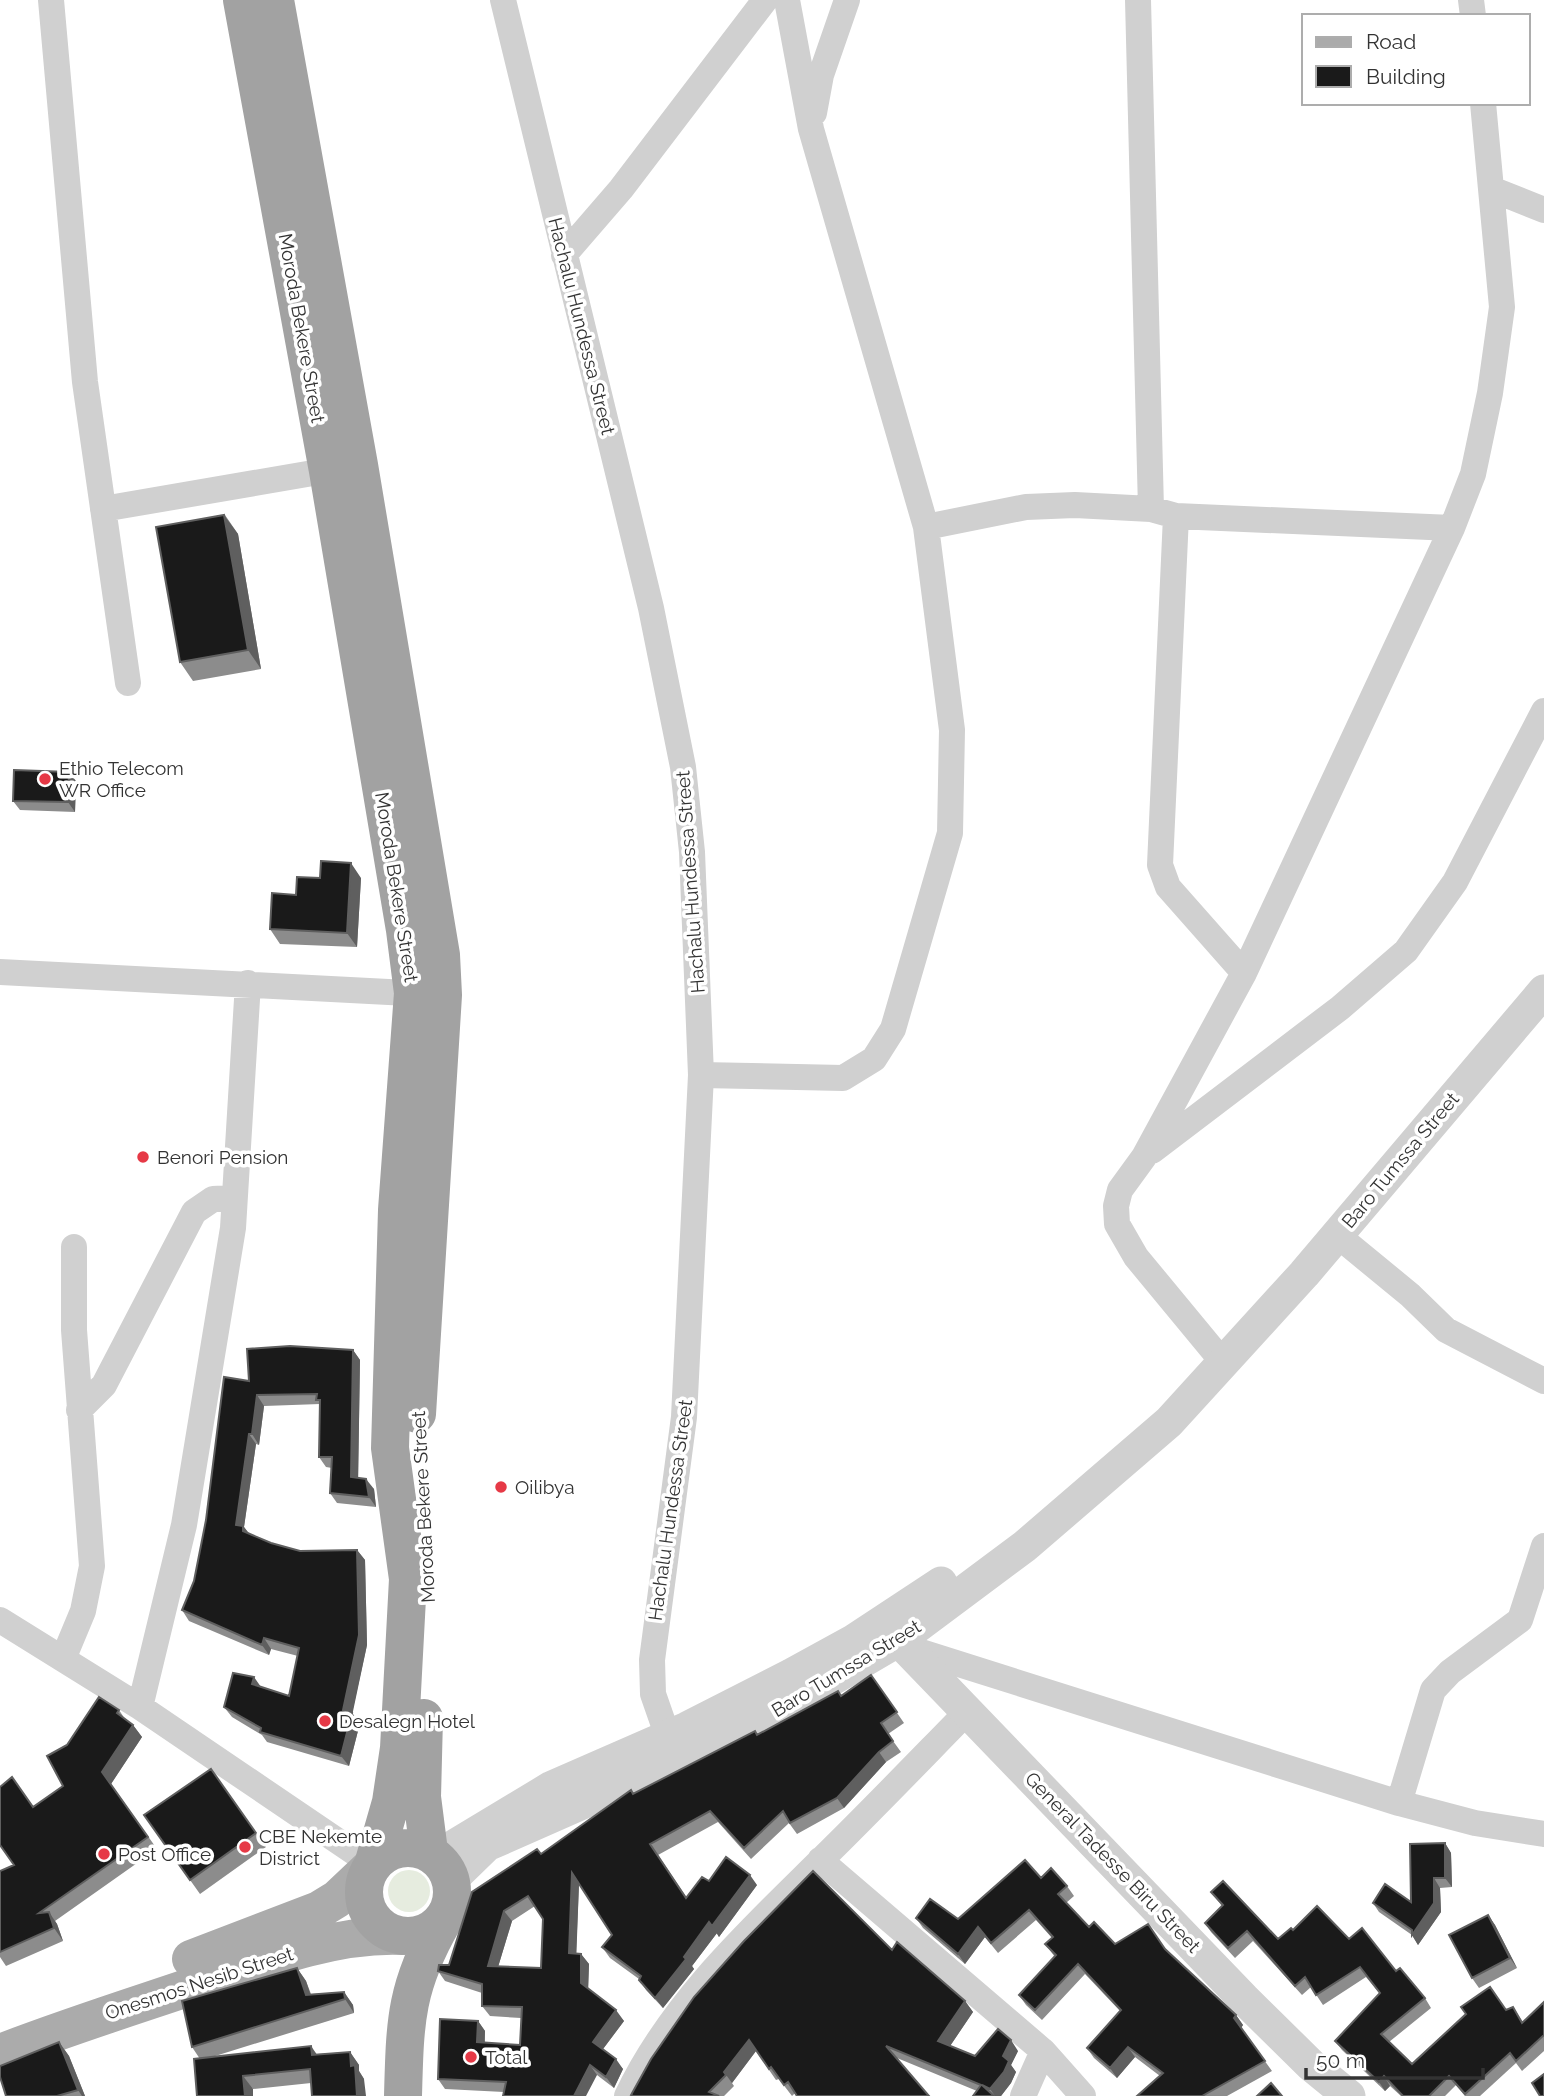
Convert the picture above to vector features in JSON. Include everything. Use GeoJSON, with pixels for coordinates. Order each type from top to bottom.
{"type":"FeatureCollection","features":[{"type":"Feature","properties":{"kind":"highway","name":"Moroda Bekere Street"},"geometry":{"type":"LineString","coordinates":[[242,0],[344,468]]}},
{"type":"Feature","properties":{"kind":"highway","name":"Moroda Bekere Street"},"geometry":{"type":"LineString","coordinates":[[275,0],[344,468],[405,930],[428,994],[397,1210],[403,1448],[419,1578],[422,1797],[439,1863]]}},
{"type":"Feature","properties":{"kind":"highway","name":"Moroda Bekere Street"},"geometry":{"type":"LineString","coordinates":[[373,1865],[391,1802],[419,1578]]}},
{"type":"Feature","properties":{"kind":"highway"},"geometry":{"type":"LineString","coordinates":[[403,2096],[405,2025],[415,1974],[443,1921],[453,1893],[439,1863],[419,1848],[398,1848],[388,1852],[373,1865],[364,1888],[383,1928],[405,2025]]}},
{"type":"Feature","properties":{"kind":"highway"},"geometry":{"type":"LineString","coordinates":[[383,1928],[431,1931],[443,1921]]}},
{"type":"Feature","properties":{"kind":"main road","name":"Onesmos Nesib Street"},"geometry":{"type":"LineString","coordinates":[[0,2030],[88,2008],[197,1971],[319,1910],[337,1899],[373,1865]]}},
{"type":"Feature","properties":{"kind":"main road","name":"Onesmos Nesib Street"},"geometry":{"type":"LineString","coordinates":[[197,1971],[276,1957],[383,1928]]}},
{"type":"Feature","properties":{"kind":"main road","name":"Onesmos Nesib Street"},"geometry":{"type":"LineString","coordinates":[[0,2053],[88,2008]]}},
{"type":"Feature","properties":{"kind":"street"},"geometry":{"type":"LineString","coordinates":[[51,0],[83,363],[128,683]]}},
{"type":"Feature","properties":{"kind":"street","name":"Hachalu Hundessa Street"},"geometry":{"type":"LineString","coordinates":[[503,0],[651,608],[682,766],[692,852],[701,1075],[684,1417],[654,1620],[652,1660],[653,1694],[668,1737]]}},
{"type":"Feature","properties":{"kind":"street"},"geometry":{"type":"LineString","coordinates":[[564,255],[621,189],[765,0]]}},
{"type":"Feature","properties":{"kind":"street"},"geometry":{"type":"LineString","coordinates":[[701,1075],[843,1078],[874,1059],[893,1029],[950,833],[951,730],[926,527],[811,129],[787,0]]}},
{"type":"Feature","properties":{"kind":"street"},"geometry":{"type":"LineString","coordinates":[[811,129],[821,75],[847,0]]}},
{"type":"Feature","properties":{"kind":"street"},"geometry":{"type":"LineString","coordinates":[[1138,0],[1164,513],[1160,864],[1168,887],[1244,973]]}},
{"type":"Feature","properties":{"kind":"street"},"geometry":{"type":"LineString","coordinates":[[1217,1355],[1136,1257],[1117,1224],[1116,1206],[1120,1190],[1144,1157],[1244,973],[1452,528],[1473,474],[1490,393],[1502,307],[1494,191],[1483,105]]}},
{"type":"Feature","properties":{"kind":"street"},"geometry":{"type":"LineString","coordinates":[[1494,191],[1544,210]]}},
{"type":"Feature","properties":{"kind":"street"},"geometry":{"type":"LineString","coordinates":[[103,509],[344,468]]}},
{"type":"Feature","properties":{"kind":"street"},"geometry":{"type":"LineString","coordinates":[[926,527],[1026,507],[1075,505],[1164,513],[1452,528]]}},
{"type":"Feature","properties":{"kind":"street"},"geometry":{"type":"LineString","coordinates":[[1144,1157],[1340,1008],[1406,951],[1455,882],[1544,711]]}},
{"type":"Feature","properties":{"kind":"street"},"geometry":{"type":"LineString","coordinates":[[0,972],[428,994]]}},
{"type":"Feature","properties":{"kind":"street"},"geometry":{"type":"LineString","coordinates":[[141,1707],[184,1525],[233,1228],[232,1198],[248,983]]}},
{"type":"Feature","properties":{"kind":"street","name":"Baro Tumssa Street"},"geometry":{"type":"LineString","coordinates":[[439,1863],[487,1845],[671,1764],[817,1688],[1025,1546],[1169,1422],[1337,1235],[1544,991]]}},
{"type":"Feature","properties":{"kind":"street"},"geometry":{"type":"LineString","coordinates":[[79,1410],[104,1385],[194,1212],[213,1199],[232,1198]]}},
{"type":"Feature","properties":{"kind":"street"},"geometry":{"type":"LineString","coordinates":[[1337,1235],[1410,1295],[1446,1330],[1544,1381]]}},
{"type":"Feature","properties":{"kind":"street"},"geometry":{"type":"LineString","coordinates":[[63,1659],[83,1611],[92,1566],[74,1330],[74,1247]]}},
{"type":"Feature","properties":{"kind":"street","name":"Baro Tumssa Street"},"geometry":{"type":"LineString","coordinates":[[439,1863],[552,1787],[668,1737],[791,1675],[896,1636],[1000,1539],[1217,1355],[1254,1327]]}},
{"type":"Feature","properties":{"kind":"street"},"geometry":{"type":"LineString","coordinates":[[1399,1803],[1433,1690],[1450,1672],[1520,1620],[1544,1546]]}},
{"type":"Feature","properties":{"kind":"street"},"geometry":{"type":"LineString","coordinates":[[0,1620],[141,1707],[373,1865]]}},
{"type":"Feature","properties":{"kind":"street"},"geometry":{"type":"LineString","coordinates":[[896,1636],[1399,1803],[1543,1838]]}},
{"type":"Feature","properties":{"kind":"street","name":"General Tadesse Biru Street"},"geometry":{"type":"LineString","coordinates":[[896,1636],[1244,1999],[1311,2065],[1349,2096]]}},
{"type":"Feature","properties":{"kind":"street"},"geometry":{"type":"LineString","coordinates":[[627,2096],[660,2040],[717,1965],[759,1917],[820,1860],[967,1712]]}},
{"type":"Feature","properties":{"kind":"street"},"geometry":{"type":"LineString","coordinates":[[820,1860],[1043,2051],[1083,2096]]}},
{"type":"Feature","properties":{"kind":"street"},"geometry":{"type":"LineString","coordinates":[[1023,2096],[1043,2051]]}},
{"type":"Feature","properties":{"kind":"shaded area"},"geometry":{"type":"Polygon","coordinates":[[[409,1870],[424,1876],[430,1891],[424,1906],[409,1912],[394,1906],[388,1891],[394,1876],[409,1870]]]}},
{"type":"Feature","properties":{"kind":"building"},"geometry":{"type":"Polygon","coordinates":[[[224,515],[248,650],[180,662],[156,527],[224,515]]]}},
{"type":"Feature","properties":{"kind":"building"},"geometry":{"type":"Polygon","coordinates":[[[14,770],[69,772],[68,802],[13,801],[14,770]]]}},
{"type":"Feature","properties":{"kind":"building"},"geometry":{"type":"Polygon","coordinates":[[[321,861],[351,863],[347,933],[270,929],[272,893],[296,895],[297,877],[320,878],[321,861]]]}},
{"type":"Feature","properties":{"kind":"building"},"geometry":{"type":"Polygon","coordinates":[[[290,1346],[353,1350],[351,1477],[366,1479],[369,1497],[330,1493],[332,1457],[319,1457],[320,1400],[316,1400],[317,1394],[257,1395],[236,1525],[243,1526],[243,1531],[271,1543],[300,1551],[357,1550],[359,1635],[343,1710],[352,1713],[341,1756],[260,1732],[261,1728],[224,1707],[233,1673],[254,1677],[252,1684],[289,1696],[299,1648],[264,1638],[262,1645],[182,1610],[194,1581],[206,1520],[224,1377],[249,1381],[247,1349],[290,1346]]]}},
{"type":"Feature","properties":{"kind":"building"},"geometry":{"type":"Polygon","coordinates":[[[871,1675],[897,1712],[881,1723],[893,1741],[879,1752],[837,1798],[790,1823],[783,1811],[744,1848],[710,1811],[650,1844],[686,1898],[702,1877],[709,1881],[726,1857],[750,1875],[712,1926],[709,1922],[684,1957],[686,1959],[655,1998],[639,1980],[641,1976],[602,1947],[612,1935],[572,1873],[569,1953],[581,1954],[581,1983],[616,2010],[593,2042],[616,2059],[606,2077],[590,2065],[574,2096],[503,2096],[506,2082],[438,2079],[440,2019],[478,2021],[477,2042],[520,2045],[522,2007],[482,2006],[482,1984],[438,1971],[439,1965],[449,1965],[472,1892],[537,1849],[541,1854],[631,1790],[633,1794],[755,1731],[757,1735],[838,1691],[841,1696],[871,1675]],[[528,1896],[504,1911],[488,1966],[541,1968],[543,1919],[528,1896]]]}},
{"type":"Feature","properties":{"kind":"building"},"geometry":{"type":"Polygon","coordinates":[[[99,1697],[119,1710],[117,1713],[133,1725],[102,1772],[148,1837],[39,1913],[49,1912],[54,1928],[0,1952],[0,1871],[14,1865],[0,1845],[0,1787],[12,1777],[33,1807],[63,1786],[47,1756],[67,1745],[99,1697]]]}},
{"type":"Feature","properties":{"kind":"building"},"geometry":{"type":"Polygon","coordinates":[[[211,1769],[256,1833],[190,1880],[144,1815],[211,1769]]]}},
{"type":"Feature","properties":{"kind":"building"},"geometry":{"type":"Polygon","coordinates":[[[1445,1843],[1445,1878],[1434,1878],[1434,1903],[1412,1935],[1412,1930],[1373,1903],[1385,1884],[1411,1902],[1410,1844],[1445,1843]]]}},
{"type":"Feature","properties":{"kind":"building"},"geometry":{"type":"Polygon","coordinates":[[[1025,1860],[1041,1878],[1051,1868],[1067,1886],[1058,1894],[1089,1927],[1094,1922],[1115,1944],[1148,1924],[1165,1949],[1236,2015],[1234,2018],[1265,2061],[1202,2096],[1137,2096],[1163,2073],[1128,2047],[1110,2068],[1087,2048],[1121,2010],[1078,1964],[1035,2010],[1019,1995],[1056,1955],[1045,1944],[1053,1937],[1029,1910],[991,1943],[978,1927],[958,1954],[916,1918],[930,1899],[958,1919],[1025,1860]]]}},
{"type":"Feature","properties":{"kind":"building"},"geometry":{"type":"Polygon","coordinates":[[[813,1871],[892,1950],[897,1942],[965,2001],[938,2041],[975,2056],[998,2029],[1011,2040],[1003,2056],[1009,2061],[1004,2072],[990,2089],[982,2085],[994,2096],[973,2096],[981,2085],[886,2046],[929,2096],[797,2096],[788,2082],[784,2085],[771,2067],[769,2069],[749,2040],[724,2072],[726,2075],[709,2092],[719,2096],[631,2095],[651,2059],[694,1997],[744,1941],[813,1871]]]}},
{"type":"Feature","properties":{"kind":"building"},"geometry":{"type":"Polygon","coordinates":[[[1223,1881],[1278,1939],[1291,1928],[1293,1930],[1317,1906],[1349,1939],[1362,1928],[1396,1971],[1400,1968],[1425,1998],[1381,2034],[1412,2064],[1466,2014],[1461,2007],[1490,1987],[1506,2010],[1513,2007],[1522,2023],[1544,2002],[1544,2035],[1516,2061],[1510,2053],[1465,2094],[1449,2076],[1429,2096],[1403,2096],[1384,2076],[1379,2082],[1335,2041],[1380,1993],[1360,1967],[1316,1995],[1305,1977],[1295,1986],[1247,1931],[1228,1948],[1205,1923],[1223,1905],[1211,1892],[1223,1881]]]}},
{"type":"Feature","properties":{"kind":"building"},"geometry":{"type":"Polygon","coordinates":[[[1488,1915],[1510,1958],[1472,1978],[1449,1935],[1488,1915]]]}},
{"type":"Feature","properties":{"kind":"building"},"geometry":{"type":"Polygon","coordinates":[[[297,1968],[306,1995],[344,1992],[345,1999],[192,2047],[182,2001],[297,1968]]]}},
{"type":"Feature","properties":{"kind":"building"},"geometry":{"type":"Polygon","coordinates":[[[59,2042],[78,2090],[57,2096],[6,2096],[0,2077],[0,2066],[59,2042]]]}},
{"type":"Feature","properties":{"kind":"building"},"geometry":{"type":"Polygon","coordinates":[[[311,2046],[312,2055],[350,2052],[351,2066],[355,2065],[357,2096],[312,2096],[310,2069],[243,2076],[245,2096],[197,2096],[194,2059],[311,2046]]]}},
{"type":"Feature","properties":{"kind":"building"},"geometry":{"type":"Polygon","coordinates":[[[1544,2074],[1544,2096],[1540,2096],[1532,2083],[1544,2074]]]}},
{"type":"Feature","properties":{"kind":"building"},"geometry":{"type":"Polygon","coordinates":[[[1271,2083],[1282,2096],[1257,2096],[1271,2083]]]}},
{"type":"Feature","properties":{"kind":"place","name":"Ethio Telecom WR Office"},"geometry":{"type":"Point","coordinates":[45,779]}},
{"type":"Feature","properties":{"kind":"place","name":"Benori Pension"},"geometry":{"type":"Point","coordinates":[143,1157]}},
{"type":"Feature","properties":{"kind":"place","name":"Oilibya"},"geometry":{"type":"Point","coordinates":[501,1487]}},
{"type":"Feature","properties":{"kind":"place","name":"Desalegn Hotel"},"geometry":{"type":"Point","coordinates":[325,1721]}},
{"type":"Feature","properties":{"kind":"place","name":"CBE Nekemte District"},"geometry":{"type":"Point","coordinates":[245,1847]}},
{"type":"Feature","properties":{"kind":"place","name":"Post Office"},"geometry":{"type":"Point","coordinates":[104,1854]}},
{"type":"Feature","properties":{"kind":"place","name":"Total"},"geometry":{"type":"Point","coordinates":[471,2057]}}]}
